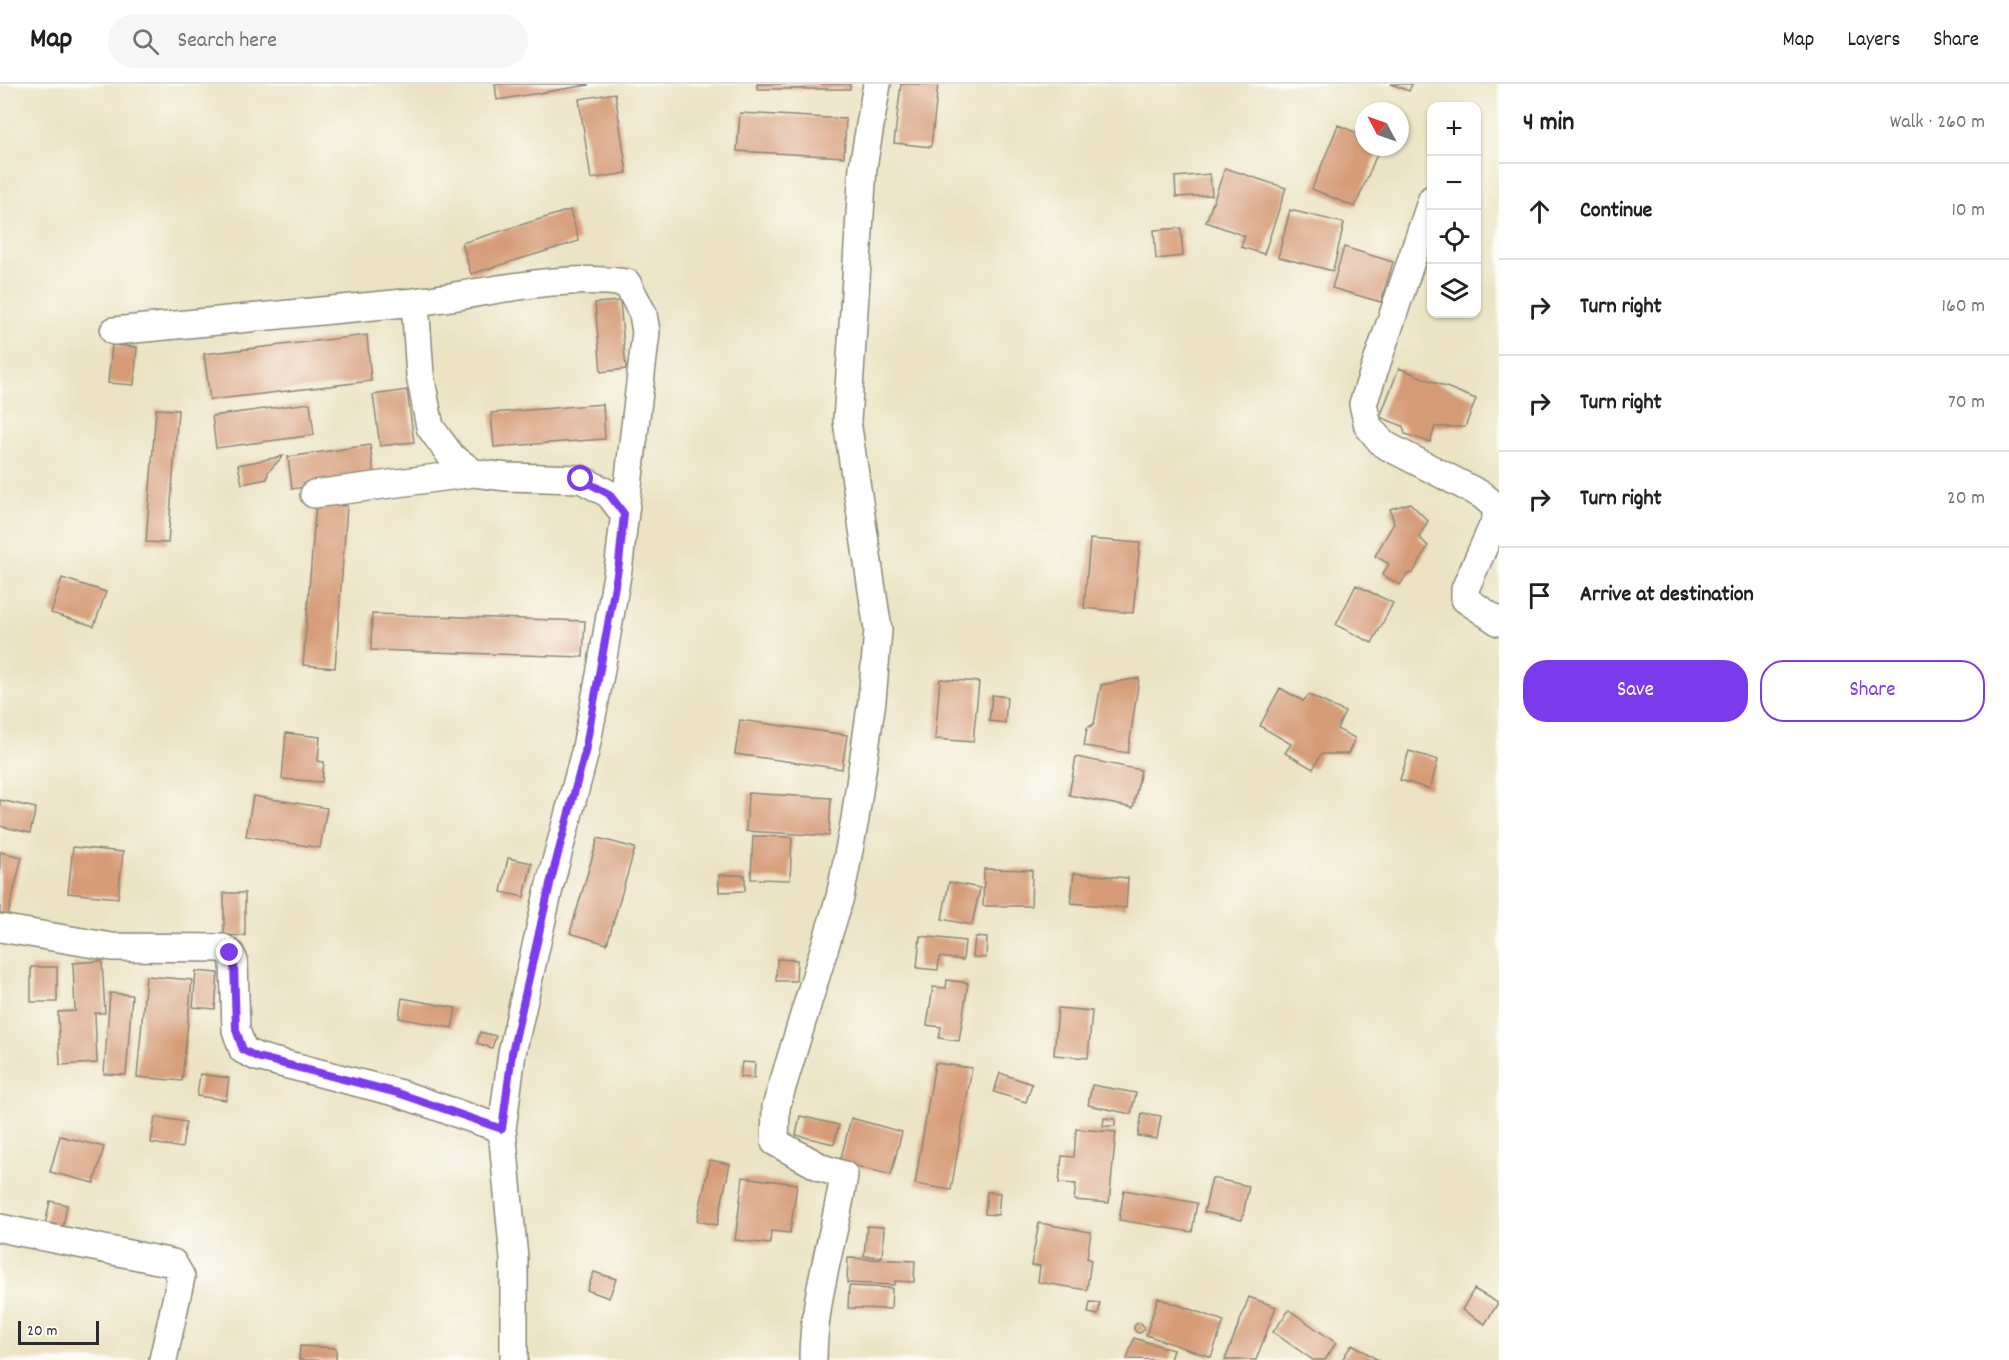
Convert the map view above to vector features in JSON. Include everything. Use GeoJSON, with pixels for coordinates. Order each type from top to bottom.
{"type":"FeatureCollection","features":[{"type":"Feature","properties":{"kind":"street"},"geometry":{"type":"LineString","coordinates":[[813,1360],[822,1280],[838,1215],[844,1175],[822,1168],[775,1142],[776,1107],[840,897],[855,819],[872,700],[878,630],[847,421],[863,166],[877,84]]}},
{"type":"Feature","properties":{"kind":"street"},"geometry":{"type":"LineString","coordinates":[[1427,210],[1363,404],[1368,426],[1383,444],[1482,495],[1496,507],[1496,519],[1465,589],[1465,599],[1499,622]]}},
{"type":"Feature","properties":{"kind":"street"},"geometry":{"type":"LineString","coordinates":[[114,331],[415,302],[514,287],[602,280],[627,283],[643,314],[646,332],[619,563],[589,730],[512,1053],[502,1129],[514,1259],[514,1360]]}},
{"type":"Feature","properties":{"kind":"street"},"geometry":{"type":"LineString","coordinates":[[415,302],[420,375],[430,427],[451,456],[474,473]]}},
{"type":"Feature","properties":{"kind":"street"},"geometry":{"type":"LineString","coordinates":[[314,494],[474,473],[507,477],[581,479],[609,494],[624,514]]}},
{"type":"Feature","properties":{"kind":"street"},"geometry":{"type":"LineString","coordinates":[[0,928],[112,947],[224,948],[234,961],[236,1030],[243,1050],[257,1057],[398,1093],[502,1129]]}},
{"type":"Feature","properties":{"kind":"street"},"geometry":{"type":"LineString","coordinates":[[0,1228],[173,1263],[181,1277],[163,1360]]}},
{"type":"Feature","properties":{"kind":"building"},"geometry":{"type":"Polygon","coordinates":[[[495,84],[588,84],[588,85],[497,100],[495,84]]]}},
{"type":"Feature","properties":{"kind":"building"},"geometry":{"type":"Polygon","coordinates":[[[757,84],[850,84],[850,89],[757,89],[757,84]]]}},
{"type":"Feature","properties":{"kind":"building"},"geometry":{"type":"Polygon","coordinates":[[[901,84],[938,84],[931,147],[894,143],[901,84]]]}},
{"type":"Feature","properties":{"kind":"building"},"geometry":{"type":"Polygon","coordinates":[[[1391,84],[1412,84],[1409,91],[1391,84]]]}},
{"type":"Feature","properties":{"kind":"building"},"geometry":{"type":"Polygon","coordinates":[[[615,93],[627,173],[591,179],[579,99],[615,93]]]}},
{"type":"Feature","properties":{"kind":"building"},"geometry":{"type":"Polygon","coordinates":[[[740,113],[846,119],[844,157],[737,151],[740,113]]]}},
{"type":"Feature","properties":{"kind":"building"},"geometry":{"type":"Polygon","coordinates":[[[1338,125],[1355,132],[1355,156],[1376,156],[1355,207],[1312,189],[1338,125]]]}},
{"type":"Feature","properties":{"kind":"building"},"geometry":{"type":"Polygon","coordinates":[[[1225,168],[1286,188],[1264,254],[1241,247],[1245,236],[1206,222],[1225,168]]]}},
{"type":"Feature","properties":{"kind":"building"},"geometry":{"type":"Polygon","coordinates":[[[1210,174],[1212,195],[1176,197],[1175,177],[1210,174]]]}},
{"type":"Feature","properties":{"kind":"building"},"geometry":{"type":"Polygon","coordinates":[[[570,210],[579,241],[471,274],[462,243],[570,210]]]}},
{"type":"Feature","properties":{"kind":"building"},"geometry":{"type":"Polygon","coordinates":[[[1290,210],[1344,223],[1333,271],[1278,257],[1290,210]]]}},
{"type":"Feature","properties":{"kind":"building"},"geometry":{"type":"Polygon","coordinates":[[[1181,228],[1183,256],[1156,259],[1154,230],[1181,228]]]}},
{"type":"Feature","properties":{"kind":"building"},"geometry":{"type":"Polygon","coordinates":[[[1344,247],[1393,262],[1381,302],[1332,288],[1344,247]]]}},
{"type":"Feature","properties":{"kind":"building"},"geometry":{"type":"Polygon","coordinates":[[[620,301],[626,369],[601,372],[595,303],[620,301]]]}},
{"type":"Feature","properties":{"kind":"building"},"geometry":{"type":"Polygon","coordinates":[[[367,335],[371,381],[210,400],[204,354],[367,335]]]}},
{"type":"Feature","properties":{"kind":"building"},"geometry":{"type":"Polygon","coordinates":[[[112,345],[137,347],[134,385],[108,383],[112,345]]]}},
{"type":"Feature","properties":{"kind":"building"},"geometry":{"type":"Polygon","coordinates":[[[1399,368],[1476,399],[1465,427],[1435,427],[1430,442],[1405,434],[1403,426],[1380,417],[1399,368]]]}},
{"type":"Feature","properties":{"kind":"building"},"geometry":{"type":"Polygon","coordinates":[[[407,390],[414,442],[380,446],[373,395],[407,390]]]}},
{"type":"Feature","properties":{"kind":"building"},"geometry":{"type":"Polygon","coordinates":[[[310,403],[314,435],[216,448],[212,416],[310,403]]]}},
{"type":"Feature","properties":{"kind":"building"},"geometry":{"type":"Polygon","coordinates":[[[603,404],[605,439],[494,447],[491,413],[603,404]]]}},
{"type":"Feature","properties":{"kind":"building"},"geometry":{"type":"Polygon","coordinates":[[[156,409],[178,410],[168,543],[146,542],[156,409]]]}},
{"type":"Feature","properties":{"kind":"building"},"geometry":{"type":"Polygon","coordinates":[[[370,445],[374,476],[292,489],[288,457],[370,445]]]}},
{"type":"Feature","properties":{"kind":"building"},"geometry":{"type":"Polygon","coordinates":[[[283,456],[268,472],[267,479],[242,484],[238,465],[283,456]]]}},
{"type":"Feature","properties":{"kind":"building"},"geometry":{"type":"Polygon","coordinates":[[[316,503],[347,506],[335,668],[303,665],[316,503]]]}},
{"type":"Feature","properties":{"kind":"building"},"geometry":{"type":"Polygon","coordinates":[[[1410,503],[1428,521],[1419,537],[1428,546],[1413,573],[1407,574],[1400,585],[1382,575],[1389,564],[1375,556],[1394,523],[1390,509],[1410,503]]]}},
{"type":"Feature","properties":{"kind":"building"},"geometry":{"type":"Polygon","coordinates":[[[1090,539],[1140,543],[1133,613],[1084,608],[1090,539]]]}},
{"type":"Feature","properties":{"kind":"building"},"geometry":{"type":"Polygon","coordinates":[[[62,578],[106,592],[94,626],[51,613],[62,578]]]}},
{"type":"Feature","properties":{"kind":"building"},"geometry":{"type":"Polygon","coordinates":[[[1356,585],[1393,603],[1372,643],[1336,625],[1356,585]]]}},
{"type":"Feature","properties":{"kind":"building"},"geometry":{"type":"Polygon","coordinates":[[[372,614],[585,621],[583,657],[371,650],[372,614]]]}},
{"type":"Feature","properties":{"kind":"building"},"geometry":{"type":"Polygon","coordinates":[[[1139,678],[1128,753],[1084,746],[1087,728],[1094,724],[1101,685],[1139,678]]]}},
{"type":"Feature","properties":{"kind":"building"},"geometry":{"type":"Polygon","coordinates":[[[940,679],[979,682],[973,742],[935,739],[940,679]]]}},
{"type":"Feature","properties":{"kind":"building"},"geometry":{"type":"Polygon","coordinates":[[[1280,688],[1303,701],[1309,695],[1345,712],[1337,729],[1355,738],[1348,754],[1321,754],[1313,769],[1285,753],[1291,744],[1260,726],[1280,688]]]}},
{"type":"Feature","properties":{"kind":"building"},"geometry":{"type":"Polygon","coordinates":[[[992,695],[1007,697],[1005,723],[989,721],[992,695]]]}},
{"type":"Feature","properties":{"kind":"building"},"geometry":{"type":"Polygon","coordinates":[[[740,720],[847,735],[842,769],[735,754],[740,720]]]}},
{"type":"Feature","properties":{"kind":"building"},"geometry":{"type":"Polygon","coordinates":[[[286,733],[320,737],[318,761],[324,762],[322,782],[282,779],[286,733]]]}},
{"type":"Feature","properties":{"kind":"building"},"geometry":{"type":"Polygon","coordinates":[[[1409,751],[1438,760],[1430,789],[1400,780],[1409,751]]]}},
{"type":"Feature","properties":{"kind":"building"},"geometry":{"type":"Polygon","coordinates":[[[1076,757],[1141,770],[1133,808],[1069,795],[1076,757]]]}},
{"type":"Feature","properties":{"kind":"building"},"geometry":{"type":"Polygon","coordinates":[[[748,793],[831,798],[829,836],[746,831],[748,793]]]}},
{"type":"Feature","properties":{"kind":"building"},"geometry":{"type":"Polygon","coordinates":[[[253,796],[327,808],[320,848],[246,836],[253,796]]]}},
{"type":"Feature","properties":{"kind":"building"},"geometry":{"type":"Polygon","coordinates":[[[0,800],[36,808],[30,833],[0,826],[0,800]]]}},
{"type":"Feature","properties":{"kind":"building"},"geometry":{"type":"Polygon","coordinates":[[[753,836],[792,837],[790,880],[751,879],[753,836]]]}},
{"type":"Feature","properties":{"kind":"building"},"geometry":{"type":"Polygon","coordinates":[[[598,838],[635,848],[607,944],[570,933],[598,838]]]}},
{"type":"Feature","properties":{"kind":"building"},"geometry":{"type":"Polygon","coordinates":[[[73,847],[123,852],[118,898],[68,893],[73,847]]]}},
{"type":"Feature","properties":{"kind":"building"},"geometry":{"type":"Polygon","coordinates":[[[0,852],[22,857],[7,919],[0,917],[0,852]]]}},
{"type":"Feature","properties":{"kind":"building"},"geometry":{"type":"Polygon","coordinates":[[[508,858],[532,863],[524,897],[501,892],[508,858]]]}},
{"type":"Feature","properties":{"kind":"building"},"geometry":{"type":"Polygon","coordinates":[[[984,869],[1032,870],[1031,906],[983,906],[984,869]]]}},
{"type":"Feature","properties":{"kind":"building"},"geometry":{"type":"Polygon","coordinates":[[[1074,873],[1128,878],[1126,908],[1071,903],[1074,873]]]}},
{"type":"Feature","properties":{"kind":"building"},"geometry":{"type":"Polygon","coordinates":[[[719,875],[745,875],[745,891],[719,892],[719,875]]]}},
{"type":"Feature","properties":{"kind":"building"},"geometry":{"type":"Polygon","coordinates":[[[949,882],[980,888],[972,925],[942,919],[949,882]]]}},
{"type":"Feature","properties":{"kind":"building"},"geometry":{"type":"Polygon","coordinates":[[[224,893],[245,893],[245,936],[224,935],[224,893]]]}},
{"type":"Feature","properties":{"kind":"building"},"geometry":{"type":"Polygon","coordinates":[[[920,936],[965,941],[963,960],[939,957],[938,970],[917,968],[920,936]]]}},
{"type":"Feature","properties":{"kind":"building"},"geometry":{"type":"Polygon","coordinates":[[[975,937],[987,938],[986,958],[973,957],[975,937]]]}},
{"type":"Feature","properties":{"kind":"building"},"geometry":{"type":"Polygon","coordinates":[[[777,959],[797,960],[796,981],[776,981],[777,959]]]}},
{"type":"Feature","properties":{"kind":"building"},"geometry":{"type":"Polygon","coordinates":[[[102,961],[105,1013],[95,1013],[97,1063],[60,1065],[58,1012],[75,1011],[73,963],[102,961]]]}},
{"type":"Feature","properties":{"kind":"building"},"geometry":{"type":"Polygon","coordinates":[[[31,967],[57,967],[57,1002],[31,1002],[31,967]]]}},
{"type":"Feature","properties":{"kind":"building"},"geometry":{"type":"Polygon","coordinates":[[[196,971],[218,973],[215,1009],[193,1007],[196,971]]]}},
{"type":"Feature","properties":{"kind":"building"},"geometry":{"type":"Polygon","coordinates":[[[146,976],[192,980],[182,1081],[137,1077],[146,976]]]}},
{"type":"Feature","properties":{"kind":"building"},"geometry":{"type":"Polygon","coordinates":[[[947,980],[968,983],[959,1041],[939,1038],[941,1027],[927,1025],[933,987],[946,988],[947,980]]]}},
{"type":"Feature","properties":{"kind":"building"},"geometry":{"type":"Polygon","coordinates":[[[110,993],[132,995],[126,1075],[104,1074],[110,993]]]}},
{"type":"Feature","properties":{"kind":"building"},"geometry":{"type":"Polygon","coordinates":[[[402,998],[456,1008],[452,1028],[399,1018],[402,998]]]}},
{"type":"Feature","properties":{"kind":"building"},"geometry":{"type":"Polygon","coordinates":[[[1058,1008],[1092,1011],[1088,1058],[1054,1055],[1058,1008]]]}},
{"type":"Feature","properties":{"kind":"building"},"geometry":{"type":"Polygon","coordinates":[[[480,1032],[496,1036],[492,1048],[477,1043],[480,1032]]]}},
{"type":"Feature","properties":{"kind":"building"},"geometry":{"type":"Polygon","coordinates":[[[742,1062],[755,1063],[754,1078],[740,1077],[742,1062]]]}},
{"type":"Feature","properties":{"kind":"building"},"geometry":{"type":"Polygon","coordinates":[[[935,1063],[972,1068],[951,1190],[915,1184],[935,1063]]]}},
{"type":"Feature","properties":{"kind":"building"},"geometry":{"type":"Polygon","coordinates":[[[1000,1073],[1032,1084],[1026,1102],[994,1092],[1000,1073]]]}},
{"type":"Feature","properties":{"kind":"building"},"geometry":{"type":"Polygon","coordinates":[[[200,1074],[229,1078],[226,1100],[197,1096],[200,1074]]]}},
{"type":"Feature","properties":{"kind":"building"},"geometry":{"type":"Polygon","coordinates":[[[1092,1085],[1136,1093],[1131,1114],[1088,1105],[1092,1085]]]}},
{"type":"Feature","properties":{"kind":"building"},"geometry":{"type":"Polygon","coordinates":[[[1142,1113],[1161,1116],[1157,1139],[1138,1136],[1142,1113]]]}},
{"type":"Feature","properties":{"kind":"building"},"geometry":{"type":"Polygon","coordinates":[[[800,1116],[839,1125],[834,1144],[796,1135],[800,1116]]]}},
{"type":"Feature","properties":{"kind":"building"},"geometry":{"type":"Polygon","coordinates":[[[155,1117],[186,1122],[182,1148],[151,1143],[155,1117]]]}},
{"type":"Feature","properties":{"kind":"building"},"geometry":{"type":"Polygon","coordinates":[[[851,1118],[902,1132],[891,1175],[840,1162],[851,1118]]]}},
{"type":"Feature","properties":{"kind":"building"},"geometry":{"type":"Polygon","coordinates":[[[1104,1118],[1115,1119],[1115,1126],[1103,1126],[1104,1118]]]}},
{"type":"Feature","properties":{"kind":"building"},"geometry":{"type":"Polygon","coordinates":[[[1076,1129],[1116,1132],[1109,1203],[1074,1200],[1076,1184],[1059,1183],[1062,1156],[1074,1157],[1076,1129]]]}},
{"type":"Feature","properties":{"kind":"building"},"geometry":{"type":"Polygon","coordinates":[[[60,1136],[104,1147],[94,1183],[50,1172],[60,1136]]]}},
{"type":"Feature","properties":{"kind":"building"},"geometry":{"type":"Polygon","coordinates":[[[710,1160],[730,1164],[717,1225],[697,1221],[710,1160]]]}},
{"type":"Feature","properties":{"kind":"building"},"geometry":{"type":"Polygon","coordinates":[[[743,1177],[797,1184],[790,1233],[771,1231],[770,1244],[735,1240],[743,1177]]]}},
{"type":"Feature","properties":{"kind":"building"},"geometry":{"type":"Polygon","coordinates":[[[1212,1178],[1249,1186],[1242,1220],[1204,1212],[1212,1178]]]}},
{"type":"Feature","properties":{"kind":"building"},"geometry":{"type":"Polygon","coordinates":[[[1124,1190],[1197,1203],[1192,1232],[1119,1220],[1124,1190]]]}},
{"type":"Feature","properties":{"kind":"building"},"geometry":{"type":"Polygon","coordinates":[[[987,1192],[1000,1193],[998,1215],[985,1214],[987,1192]]]}},
{"type":"Feature","properties":{"kind":"building"},"geometry":{"type":"Polygon","coordinates":[[[50,1201],[67,1205],[63,1228],[45,1225],[50,1201]]]}},
{"type":"Feature","properties":{"kind":"building"},"geometry":{"type":"Polygon","coordinates":[[[1039,1223],[1091,1232],[1087,1258],[1091,1260],[1087,1290],[1038,1282],[1040,1266],[1031,1265],[1039,1223]]]}},
{"type":"Feature","properties":{"kind":"building"},"geometry":{"type":"Polygon","coordinates":[[[867,1226],[884,1227],[882,1257],[864,1256],[867,1226]]]}},
{"type":"Feature","properties":{"kind":"building"},"geometry":{"type":"Polygon","coordinates":[[[848,1258],[915,1261],[914,1282],[895,1281],[894,1285],[847,1283],[848,1258]]]}},
{"type":"Feature","properties":{"kind":"building"},"geometry":{"type":"Polygon","coordinates":[[[594,1272],[616,1279],[609,1298],[587,1290],[594,1272]]]}},
{"type":"Feature","properties":{"kind":"building"},"geometry":{"type":"Polygon","coordinates":[[[849,1286],[892,1288],[891,1309],[848,1308],[849,1286]]]}},
{"type":"Feature","properties":{"kind":"building"},"geometry":{"type":"Polygon","coordinates":[[[1474,1289],[1498,1303],[1485,1324],[1462,1310],[1474,1289]]]}},
{"type":"Feature","properties":{"kind":"building"},"geometry":{"type":"Polygon","coordinates":[[[1249,1297],[1276,1307],[1256,1360],[1225,1360],[1249,1297]]]}},
{"type":"Feature","properties":{"kind":"building"},"geometry":{"type":"Polygon","coordinates":[[[1158,1298],[1224,1321],[1211,1357],[1146,1335],[1158,1298]]]}},
{"type":"Feature","properties":{"kind":"building"},"geometry":{"type":"Polygon","coordinates":[[[1090,1302],[1100,1303],[1098,1315],[1088,1313],[1090,1302]]]}},
{"type":"Feature","properties":{"kind":"building"},"geometry":{"type":"Polygon","coordinates":[[[1289,1310],[1336,1343],[1325,1360],[1313,1360],[1273,1332],[1289,1310]]]}},
{"type":"Feature","properties":{"kind":"building"},"geometry":{"type":"Polygon","coordinates":[[[1139,1323],[1143,1324],[1143,1332],[1139,1333],[1135,1332],[1134,1328],[1135,1324],[1139,1323]]]}},
{"type":"Feature","properties":{"kind":"building"},"geometry":{"type":"Polygon","coordinates":[[[1134,1338],[1173,1350],[1170,1360],[1127,1359],[1134,1338]]]}},
{"type":"Feature","properties":{"kind":"building"},"geometry":{"type":"Polygon","coordinates":[[[1352,1344],[1378,1360],[1342,1360],[1352,1344]]]}},
{"type":"Feature","properties":{"kind":"building"},"geometry":{"type":"Polygon","coordinates":[[[300,1346],[336,1348],[336,1360],[299,1360],[300,1346]]]}},
{"type":"Feature","properties":{"kind":"route"},"geometry":{"type":"LineString","coordinates":[[230,953],[234,961],[236,1030],[243,1050],[257,1057],[398,1093],[502,1129],[512,1053],[550,884],[585,752],[619,563],[624,514],[609,494],[581,479]]}}]}
